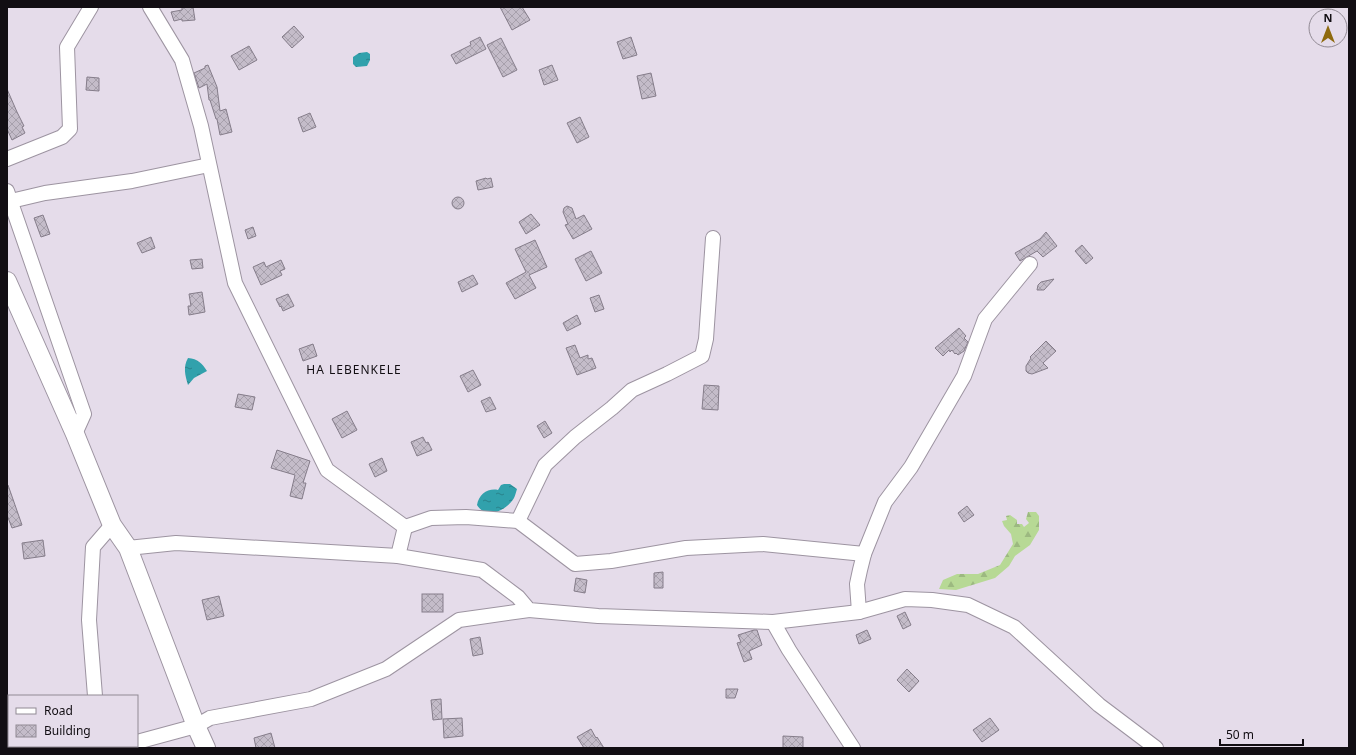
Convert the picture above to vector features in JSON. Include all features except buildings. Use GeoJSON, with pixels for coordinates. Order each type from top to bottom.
{"type":"FeatureCollection","features":[{"type":"Feature","properties":{"kind":"main road"},"geometry":{"type":"LineString","coordinates":[[7,281],[112,524],[128,548],[196,726],[206,748]]}},
{"type":"Feature","properties":{"kind":"street"},"geometry":{"type":"LineString","coordinates":[[7,159],[62,137],[70,129],[67,47],[91,7]]}},
{"type":"Feature","properties":{"kind":"street"},"geometry":{"type":"LineString","coordinates":[[150,7],[182,60],[201,126],[235,283],[327,470],[405,527]]}},
{"type":"Feature","properties":{"kind":"street"},"geometry":{"type":"LineString","coordinates":[[74,434],[84,414],[9,196],[45,193],[132,181],[210,165]]}},
{"type":"Feature","properties":{"kind":"street"},"geometry":{"type":"LineString","coordinates":[[518,521],[545,465],[575,437],[632,390],[702,356],[706,339],[713,238]]}},
{"type":"Feature","properties":{"kind":"street"},"geometry":{"type":"LineString","coordinates":[[859,612],[857,584],[864,554],[885,502],[911,467],[964,376],[985,319],[1030,264]]}},
{"type":"Feature","properties":{"kind":"street"},"geometry":{"type":"LineString","coordinates":[[405,527],[431,518],[466,517],[518,521],[575,564],[610,561],[686,548],[763,544],[864,554]]}},
{"type":"Feature","properties":{"kind":"street"},"geometry":{"type":"LineString","coordinates":[[95,695],[89,620],[93,547],[112,524]]}},
{"type":"Feature","properties":{"kind":"street"},"geometry":{"type":"LineString","coordinates":[[398,556],[405,527]]}},
{"type":"Feature","properties":{"kind":"street"},"geometry":{"type":"LineString","coordinates":[[128,548],[176,543],[398,556],[482,570],[518,597],[530,610]]}},
{"type":"Feature","properties":{"kind":"street"},"geometry":{"type":"LineString","coordinates":[[138,742],[196,726],[210,718],[311,699],[386,669],[459,620],[530,610],[598,616],[773,622],[859,612],[905,599],[932,600],[968,605],[1014,627],[1099,704],[1156,748]]}},
{"type":"Feature","properties":{"kind":"street"},"geometry":{"type":"LineString","coordinates":[[773,622],[789,650],[853,748]]}},
{"type":"Feature","properties":{"kind":"green space"},"geometry":{"type":"Polygon","coordinates":[[[1028,512],[1036,512],[1039,516],[1039,530],[1030,545],[1015,556],[1009,566],[995,578],[956,590],[939,589],[943,580],[957,574],[978,574],[1000,565],[1013,544],[1011,534],[1004,526],[1002,521],[1007,520],[1006,516],[1010,515],[1017,520],[1017,524],[1022,524],[1024,527],[1029,523],[1026,519],[1028,512]]]}},
{"type":"Feature","properties":{"kind":"water"},"geometry":{"type":"Polygon","coordinates":[[[367,52],[370,54],[370,60],[367,66],[356,67],[353,64],[353,57],[359,53],[367,52]]]}},
{"type":"Feature","properties":{"kind":"water"},"geometry":{"type":"Polygon","coordinates":[[[188,358],[199,362],[207,371],[194,378],[188,385],[185,365],[188,358]]]}},
{"type":"Feature","properties":{"kind":"water"},"geometry":{"type":"Polygon","coordinates":[[[510,484],[517,489],[514,498],[510,503],[506,507],[496,512],[491,513],[481,510],[477,505],[482,495],[487,491],[498,490],[501,485],[510,484]]]}},
{"type":"Feature","properties":{"kind":"district","name":"HA LEBENKELE"},"geometry":{"type":"Point","coordinates":[354,369]}}]}
